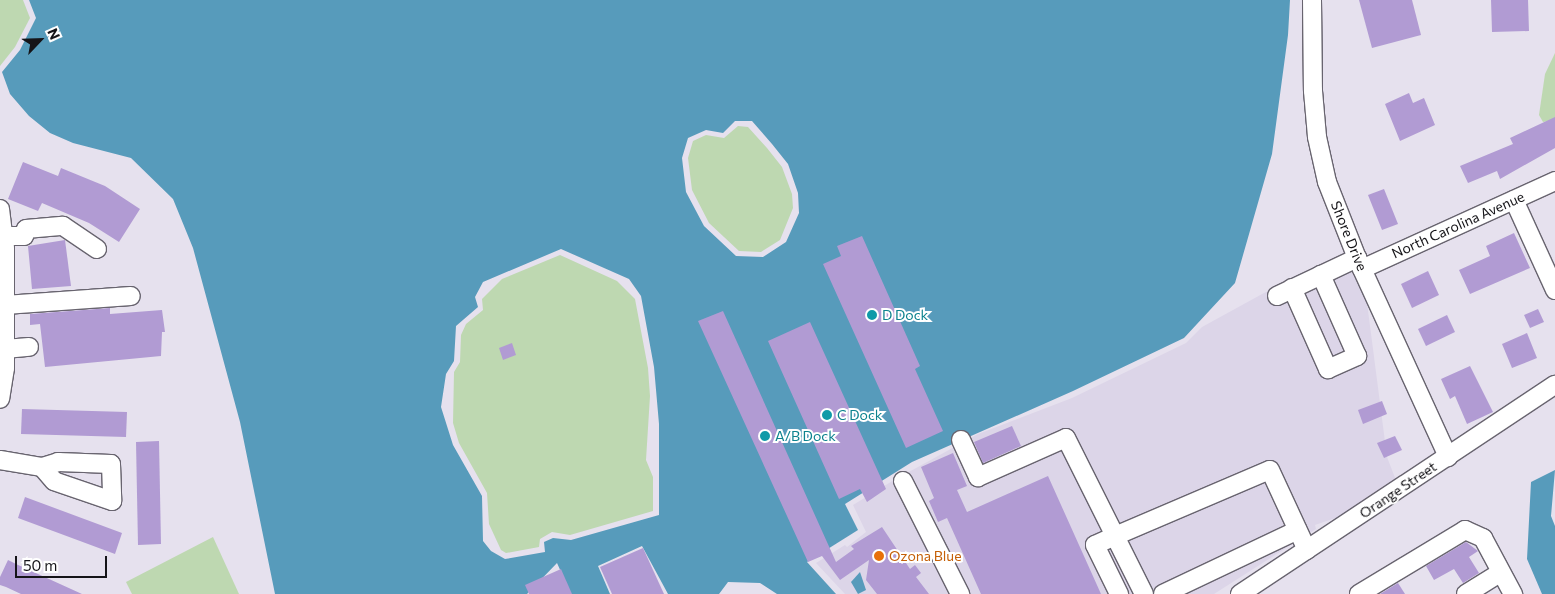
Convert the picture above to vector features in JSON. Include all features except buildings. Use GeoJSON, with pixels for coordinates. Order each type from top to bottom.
{"type":"FeatureCollection","features":[{"type":"Feature","properties":{"kind":"street","name":"Shore Drive"},"geometry":{"type":"LineString","coordinates":[[1312,0],[1317,137],[1327,182],[1359,264],[1448,457]]}},
{"type":"Feature","properties":{"kind":"street","name":"North Carolina Avenue"},"geometry":{"type":"LineString","coordinates":[[1321,275],[1357,356],[1328,369],[1285,292],[1321,275],[1359,264],[1514,200],[1555,181]]}},
{"type":"Feature","properties":{"kind":"street"},"geometry":{"type":"LineString","coordinates":[[1514,200],[1555,290]]}},
{"type":"Feature","properties":{"kind":"street"},"geometry":{"type":"LineString","coordinates":[[0,210],[4,236],[5,305],[5,350],[0,399]]}},
{"type":"Feature","properties":{"kind":"street"},"geometry":{"type":"LineString","coordinates":[[4,236],[24,236],[26,229],[63,226],[96,249]]}},
{"type":"Feature","properties":{"kind":"street"},"geometry":{"type":"LineString","coordinates":[[5,305],[131,296]]}},
{"type":"Feature","properties":{"kind":"street"},"geometry":{"type":"LineString","coordinates":[[5,350],[29,347]]}},
{"type":"Feature","properties":{"kind":"street","name":"Orange Street"},"geometry":{"type":"LineString","coordinates":[[1240,594],[1555,385]]}},
{"type":"Feature","properties":{"kind":"street"},"geometry":{"type":"LineString","coordinates":[[961,440],[978,477],[1066,438],[1144,594]]}},
{"type":"Feature","properties":{"kind":"street"},"geometry":{"type":"LineString","coordinates":[[0,460],[42,467]]}},
{"type":"Feature","properties":{"kind":"street"},"geometry":{"type":"LineString","coordinates":[[1119,594],[1095,545],[1270,470],[1307,550]]}},
{"type":"Feature","properties":{"kind":"street"},"geometry":{"type":"LineString","coordinates":[[903,480],[957,593]]}},
{"type":"Feature","properties":{"kind":"street"},"geometry":{"type":"LineString","coordinates":[[1163,594],[1298,530]]}},
{"type":"Feature","properties":{"kind":"street"},"geometry":{"type":"LineString","coordinates":[[1359,594],[1465,530],[1483,538],[1513,594]]}},
{"type":"Feature","properties":{"kind":"street"},"geometry":{"type":"LineString","coordinates":[[1466,594],[1500,572]]}},
{"type":"Feature","properties":{"kind":"shaded area"},"geometry":{"type":"Polygon","coordinates":[[[1349,257],[1366,295],[1387,457],[1397,483],[1353,512],[1315,525],[1316,529],[1214,594],[968,594],[907,473],[978,434],[1072,398],[1186,343],[1202,327],[1264,293],[1349,257]]]}},
{"type":"Feature","properties":{"kind":"shaded area"},"geometry":{"type":"Polygon","coordinates":[[[894,480],[952,594],[845,594],[816,563],[845,545],[847,547],[866,532],[853,505],[894,480]]]}},
{"type":"Feature","properties":{"kind":"green space"},"geometry":{"type":"Polygon","coordinates":[[[0,0],[23,0],[30,18],[15,47],[0,66],[0,0]]]}},
{"type":"Feature","properties":{"kind":"green space"},"geometry":{"type":"Polygon","coordinates":[[[1555,53],[1555,120],[1543,122],[1539,115],[1545,74],[1555,53]]]}},
{"type":"Feature","properties":{"kind":"green space"},"geometry":{"type":"Polygon","coordinates":[[[738,126],[748,127],[767,148],[782,167],[792,194],[793,208],[780,240],[761,252],[739,251],[709,223],[692,190],[688,158],[693,141],[706,135],[724,138],[738,126]]]}},
{"type":"Feature","properties":{"kind":"green space"},"geometry":{"type":"Polygon","coordinates":[[[560,255],[617,281],[635,299],[648,368],[650,396],[646,460],[653,477],[653,511],[570,535],[552,532],[540,539],[539,547],[506,553],[501,550],[489,524],[487,493],[459,443],[453,423],[454,372],[460,362],[461,335],[466,324],[483,310],[482,299],[502,279],[560,255]]]}},
{"type":"Feature","properties":{"kind":"green space"},"geometry":{"type":"Polygon","coordinates":[[[213,537],[239,594],[132,594],[126,582],[213,537]]]}},
{"type":"Feature","properties":{"kind":"water"},"geometry":{"type":"Polygon","coordinates":[[[29,0],[1290,0],[1288,35],[1272,154],[1235,283],[1184,338],[1073,391],[912,462],[845,504],[858,530],[807,562],[836,594],[777,594],[760,583],[728,582],[719,594],[668,594],[642,546],[598,566],[610,594],[571,594],[557,563],[527,594],[275,594],[240,422],[193,248],[173,199],[131,158],[73,143],[50,133],[29,116],[10,94],[2,72],[20,50],[36,18],[29,0]],[[735,121],[723,133],[706,130],[688,138],[682,158],[686,192],[704,226],[736,256],[763,257],[786,242],[799,213],[798,193],[788,164],[752,121],[735,121]],[[561,249],[483,282],[475,297],[478,307],[456,326],[454,361],[446,374],[441,407],[453,445],[482,496],[483,541],[491,551],[505,559],[545,552],[544,542],[553,538],[571,540],[659,515],[659,424],[654,367],[641,296],[629,279],[561,249]]]}},
{"type":"Feature","properties":{"kind":"water"},"geometry":{"type":"Polygon","coordinates":[[[1555,470],[1551,516],[1555,526],[1555,594],[1542,594],[1527,559],[1531,482],[1555,470]]]}},
{"type":"Feature","properties":{"kind":"water"},"geometry":{"type":"Polygon","coordinates":[[[860,572],[866,590],[858,594],[851,582],[860,572]]]}},
{"type":"Feature","properties":{"kind":"place","name":"D Dock"},"geometry":{"type":"Point","coordinates":[872,315]}},
{"type":"Feature","properties":{"kind":"place","name":"C Dock"},"geometry":{"type":"Point","coordinates":[827,415]}},
{"type":"Feature","properties":{"kind":"place","name":"A/B Dock"},"geometry":{"type":"Point","coordinates":[765,436]}},
{"type":"Feature","properties":{"kind":"place","name":"Ozona Blue"},"geometry":{"type":"Point","coordinates":[879,556]}}]}
